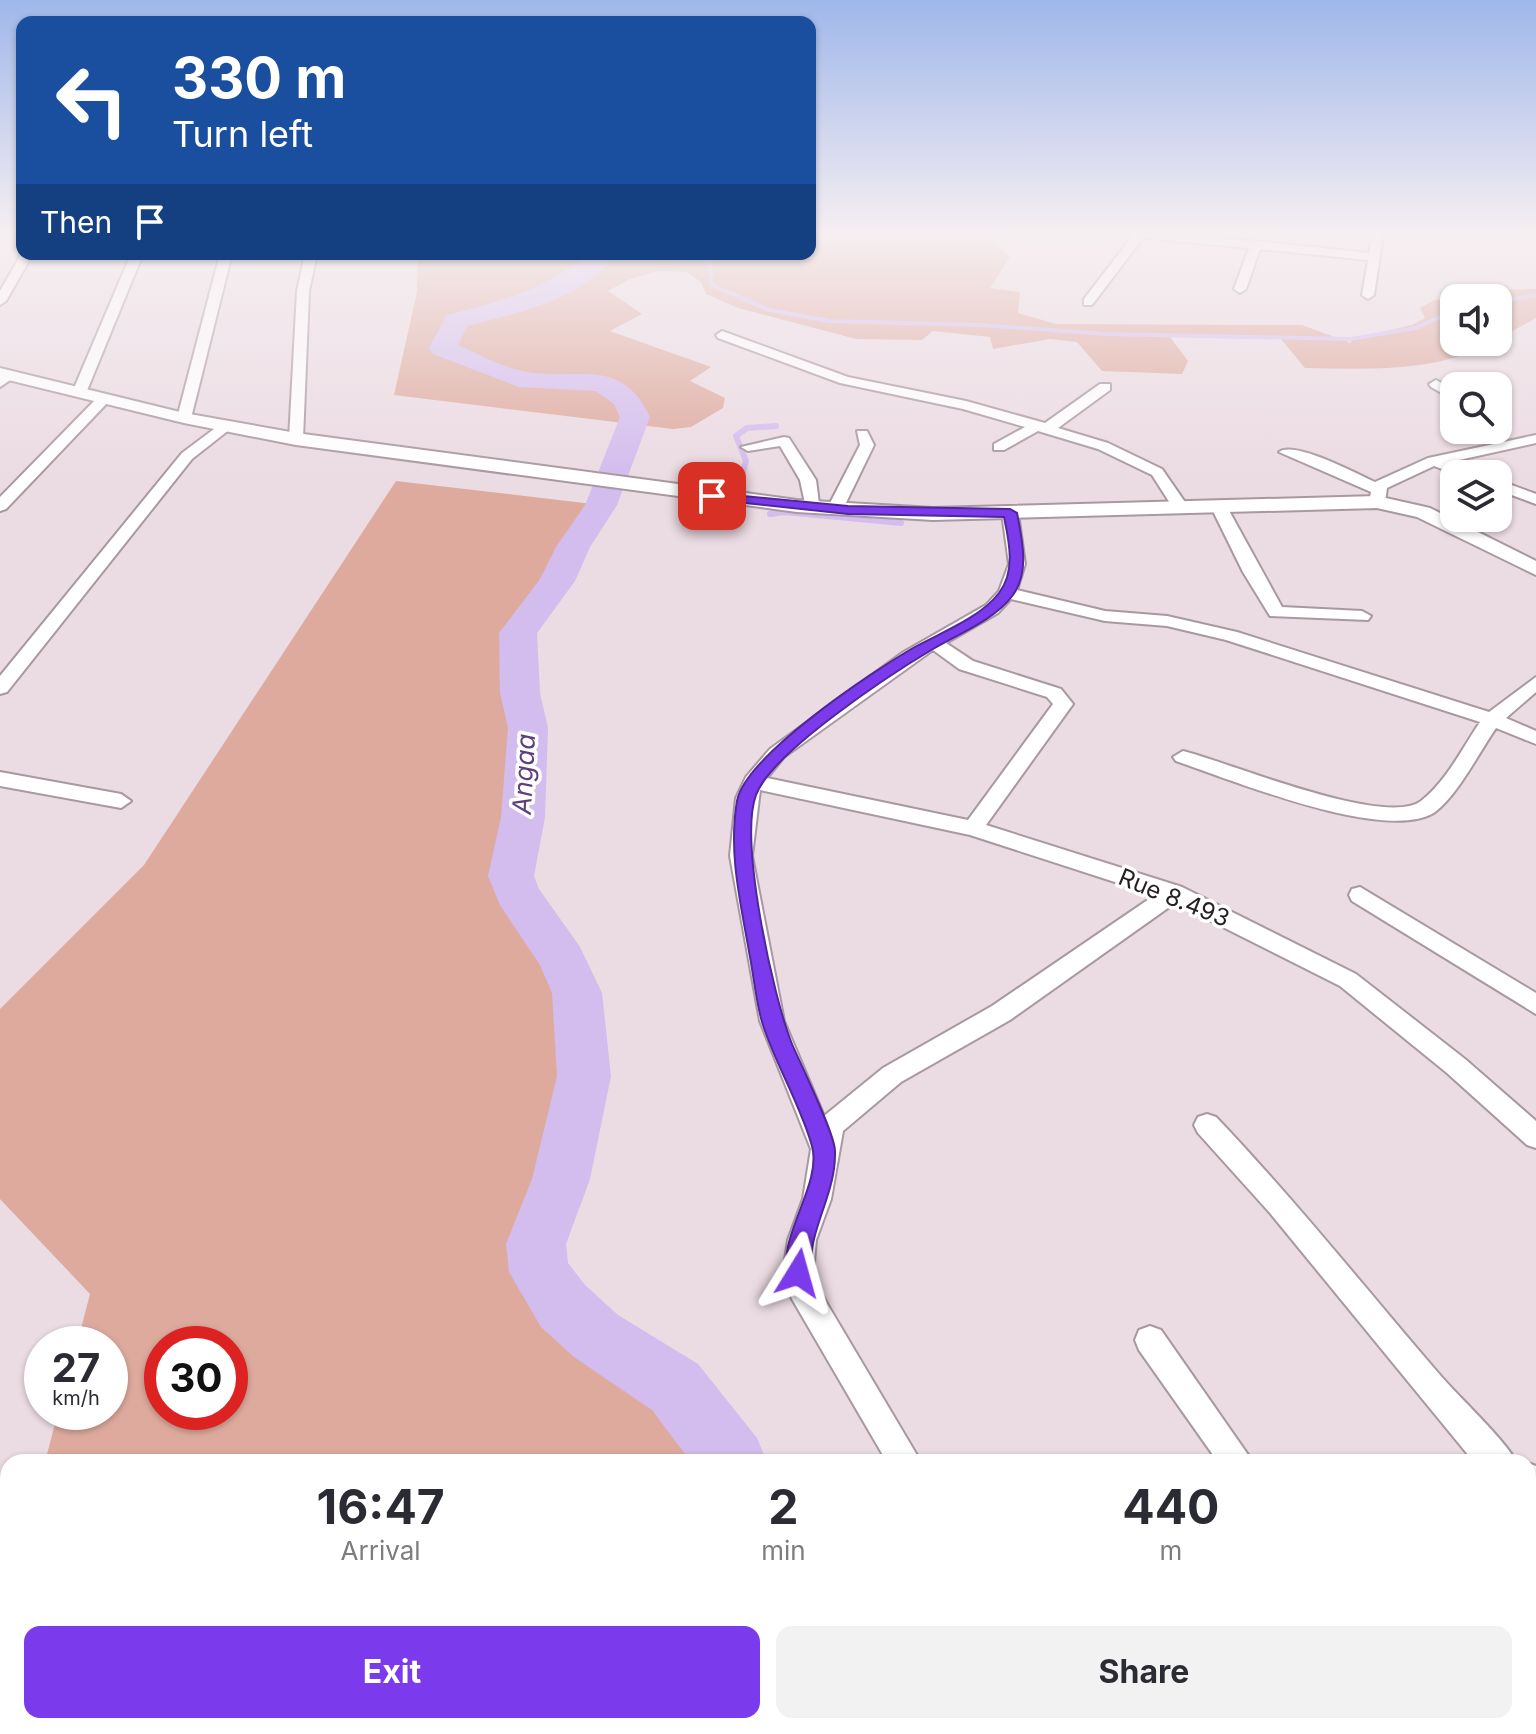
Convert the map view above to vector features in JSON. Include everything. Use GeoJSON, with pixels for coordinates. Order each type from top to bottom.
{"type":"FeatureCollection","features":[{"type":"Feature","properties":{"kind":"street"},"geometry":{"type":"LineString","coordinates":[[79,393],[112,315]]}},
{"type":"Feature","properties":{"kind":"street"},"geometry":{"type":"LineString","coordinates":[[184,418],[210,315]]}},
{"type":"Feature","properties":{"kind":"street"},"geometry":{"type":"LineString","coordinates":[[296,439],[302,315]]}},
{"type":"Feature","properties":{"kind":"street"},"geometry":{"type":"LineString","coordinates":[[722,335],[845,380],[966,405],[1044,426],[1145,464],[1157,472],[1181,508]]}},
{"type":"Feature","properties":{"kind":"street"},"geometry":{"type":"LineString","coordinates":[[3,377],[184,418],[296,439],[534,473],[619,480],[712,496],[835,509],[1010,513],[1219,507],[1377,495],[1433,461],[1536,439]]}},
{"type":"Feature","properties":{"kind":"street"},"geometry":{"type":"LineString","coordinates":[[1436,384],[1440,387]]}},
{"type":"Feature","properties":{"kind":"street"},"geometry":{"type":"LineString","coordinates":[[999,447],[1044,426],[1105,387]]}},
{"type":"Feature","properties":{"kind":"street"},"geometry":{"type":"LineString","coordinates":[[0,506],[104,399]]}},
{"type":"Feature","properties":{"kind":"street"},"geometry":{"type":"LineString","coordinates":[[0,688],[8,669],[187,456],[227,426]]}},
{"type":"Feature","properties":{"kind":"street"},"geometry":{"type":"LineString","coordinates":[[835,509],[867,445],[862,434]]}},
{"type":"Feature","properties":{"kind":"street"},"geometry":{"type":"LineString","coordinates":[[1512,438],[1518,442]]}},
{"type":"Feature","properties":{"kind":"street"},"geometry":{"type":"LineString","coordinates":[[748,447],[784,441],[808,480],[814,508]]}},
{"type":"Feature","properties":{"kind":"street"},"geometry":{"type":"LineString","coordinates":[[1286,452],[1327,465],[1377,495],[1423,512],[1536,569]]}},
{"type":"Feature","properties":{"kind":"street"},"geometry":{"type":"LineString","coordinates":[[1433,461],[1440,464]]}},
{"type":"Feature","properties":{"kind":"street"},"geometry":{"type":"LineString","coordinates":[[1512,490],[1536,499]]}},
{"type":"Feature","properties":{"kind":"street"},"geometry":{"type":"LineString","coordinates":[[1219,507],[1251,572],[1276,612],[1362,616]]}},
{"type":"Feature","properties":{"kind":"street"},"geometry":{"type":"LineString","coordinates":[[824,1149],[769,1006],[741,856],[746,798],[753,782],[777,753],[908,657],[992,609],[1007,593],[1017,564],[1010,513]]}},
{"type":"Feature","properties":{"kind":"street"},"geometry":{"type":"LineString","coordinates":[[1007,593],[1105,616],[1167,621],[1231,636],[1492,719],[1536,738]]}},
{"type":"Feature","properties":{"kind":"street"},"geometry":{"type":"LineString","coordinates":[[934,643],[966,665],[1054,693],[1063,704],[973,828]]}},
{"type":"Feature","properties":{"kind":"street"},"geometry":{"type":"LineString","coordinates":[[1183,757],[1347,809],[1392,817],[1427,808],[1492,719],[1536,683]]}},
{"type":"Feature","properties":{"kind":"street"},"geometry":{"type":"LineString","coordinates":[[0,779],[121,801]]}},
{"type":"Feature","properties":{"kind":"street","name":"Rue 8.493"},"geometry":{"type":"LineString","coordinates":[[753,782],[973,828],[1174,893],[1348,980],[1456,1066],[1536,1137]]}},
{"type":"Feature","properties":{"kind":"street"},"geometry":{"type":"LineString","coordinates":[[900,1454],[802,1289],[798,1273],[802,1240],[817,1199],[824,1149],[832,1125],[892,1075],[1001,1013],[1174,893]]}},
{"type":"Feature","properties":{"kind":"street"},"geometry":{"type":"LineString","coordinates":[[1360,895],[1536,1005]]}},
{"type":"Feature","properties":{"kind":"street"},"geometry":{"type":"LineString","coordinates":[[1207,1125],[1259,1178],[1425,1385],[1489,1454]]}},
{"type":"Feature","properties":{"kind":"street"},"geometry":{"type":"LineString","coordinates":[[1150,1340],[1231,1454]]}},
{"type":"Feature","properties":{"kind":"shaded area"},"geometry":{"type":"Polygon","coordinates":[[[412,315],[640,315],[610,331],[711,367],[690,381],[725,398],[723,408],[691,427],[673,429],[394,395],[412,315]]]}},
{"type":"Feature","properties":{"kind":"shaded area"},"geometry":{"type":"Polygon","coordinates":[[[764,315],[1025,315],[1056,324],[1302,325],[1351,343],[1351,339],[1412,325],[1425,318],[1423,315],[1440,315],[1440,356],[1458,356],[1401,367],[1305,368],[1281,339],[1170,337],[1188,361],[1182,374],[1102,371],[1077,342],[1050,339],[993,349],[990,337],[933,331],[922,340],[856,339],[764,315]]]}},
{"type":"Feature","properties":{"kind":"shaded area"},"geometry":{"type":"Polygon","coordinates":[[[1512,315],[1536,315],[1536,318],[1512,331],[1512,315]]]}},
{"type":"Feature","properties":{"kind":"shaded area"},"geometry":{"type":"Polygon","coordinates":[[[396,481],[601,505],[573,547],[557,581],[518,633],[520,693],[528,728],[523,817],[511,876],[517,893],[563,960],[576,993],[584,1076],[561,1179],[536,1244],[539,1271],[563,1306],[596,1336],[675,1387],[727,1454],[47,1454],[53,1430],[128,1430],[128,1326],[82,1326],[90,1294],[0,1199],[0,1009],[144,865],[396,481]]]}},
{"type":"Feature","properties":{"kind":"waterway","name":"Angaa"},"geometry":{"type":"LineString","coordinates":[[479,315],[456,321],[443,348],[519,379],[586,382],[616,389],[627,400],[635,417],[601,505],[573,547],[557,581],[518,633],[520,693],[528,728],[523,817],[511,876],[517,893],[563,960],[577,993],[584,1076],[561,1179],[536,1244],[539,1272],[563,1306],[596,1336],[675,1387],[727,1454]]}},
{"type":"Feature","properties":{"kind":"waterway"},"geometry":{"type":"LineString","coordinates":[[796,315],[829,321],[980,325],[1107,334],[1351,339],[1415,328],[1440,317]]}},
{"type":"Feature","properties":{"kind":"waterway"},"geometry":{"type":"LineString","coordinates":[[750,495],[738,490],[746,461],[736,436],[747,428],[776,426]]}},
{"type":"Feature","properties":{"kind":"waterway"},"geometry":{"type":"LineString","coordinates":[[770,514],[785,512],[901,523]]}},
{"type":"Feature","properties":{"kind":"route"},"geometry":{"type":"LineString","coordinates":[[712,496],[848,510],[933,514],[1010,513],[1016,546],[1017,564],[1007,593],[992,609],[908,657],[777,753],[753,782],[746,798],[741,856],[772,1021],[824,1149],[817,1199],[802,1240],[798,1273]]}}]}
